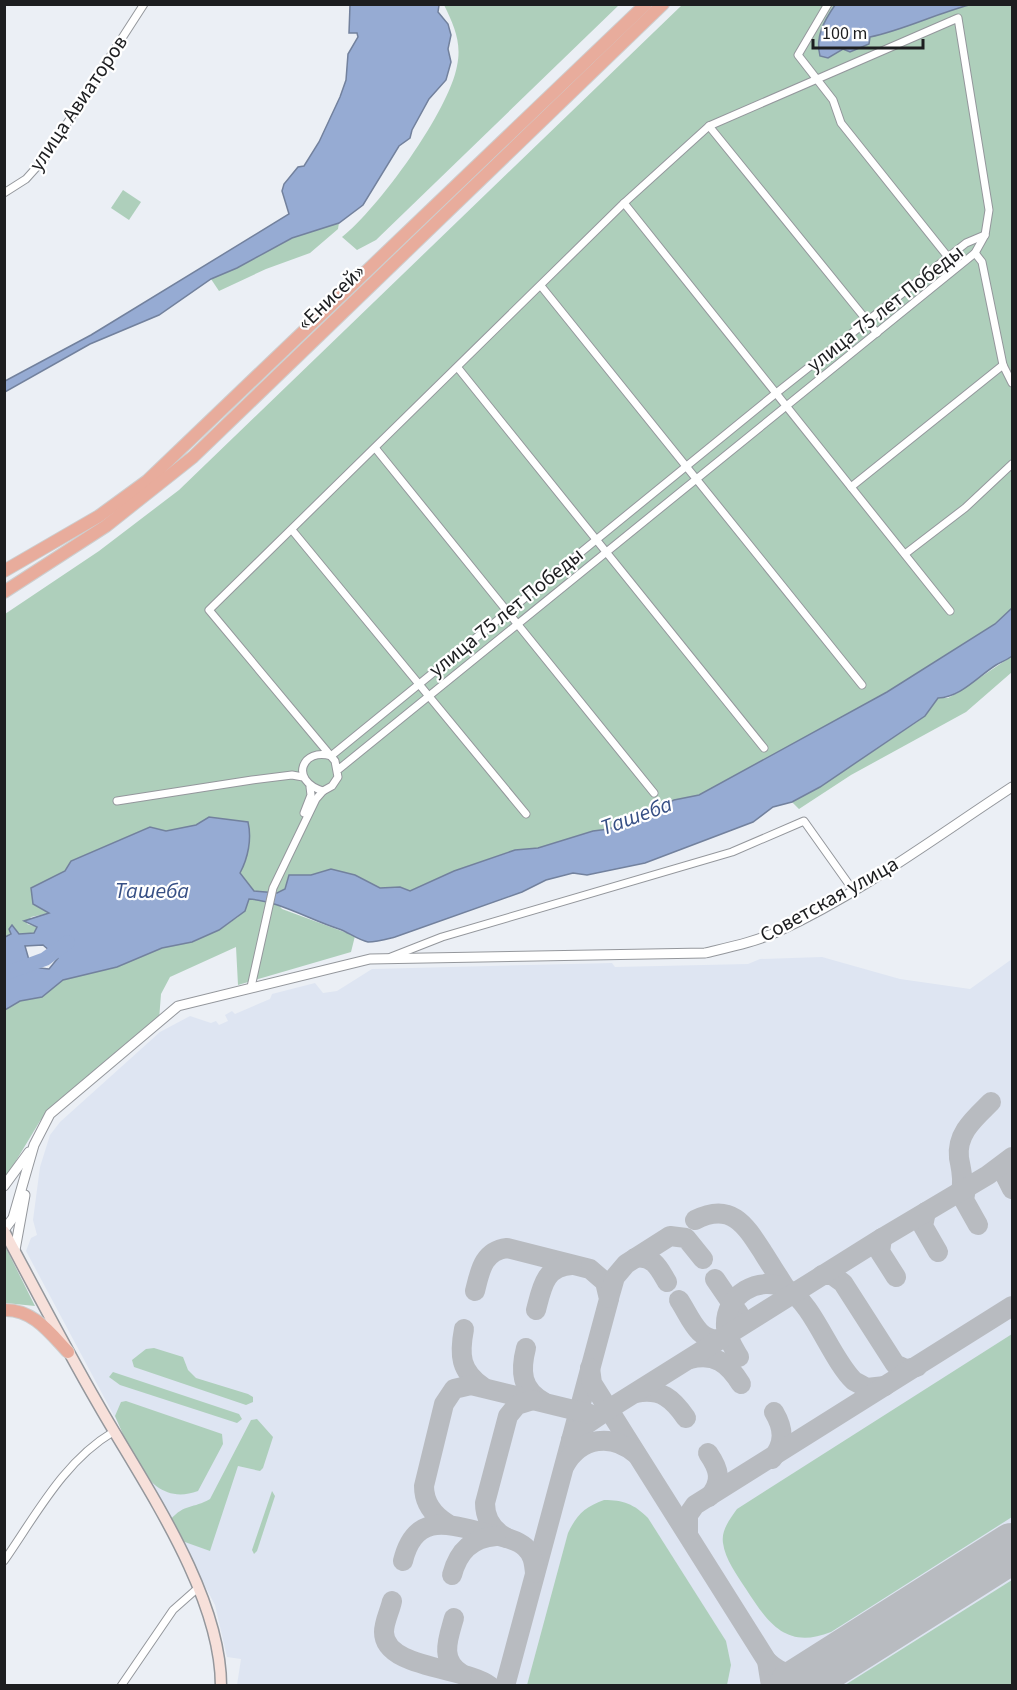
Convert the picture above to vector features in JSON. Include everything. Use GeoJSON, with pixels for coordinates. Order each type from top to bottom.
{"type":"FeatureCollection","features":[{"type":"Feature","properties":{"kind":"highway","name":"«Енисей»"},"geometry":{"type":"LineString","coordinates":[[4,571],[99,516],[154,474],[646,4]]}},
{"type":"Feature","properties":{"kind":"highway","name":"«Енисей»"},"geometry":{"type":"LineString","coordinates":[[4,592],[106,526],[193,457],[663,4]]}},
{"type":"Feature","properties":{"kind":"highway"},"geometry":{"type":"LineString","coordinates":[[4,1310],[18,1311],[32,1317],[68,1352]]}},
{"type":"Feature","properties":{"kind":"main road"},"geometry":{"type":"LineString","coordinates":[[4,1230],[68,1352],[199,1587],[217,1648],[221,1686]]}},
{"type":"Feature","properties":{"kind":"street","name":"улица Авиаторов"},"geometry":{"type":"LineString","coordinates":[[4,193],[26,179],[44,159],[144,4]]}},
{"type":"Feature","properties":{"kind":"street"},"geometry":{"type":"LineString","coordinates":[[828,4],[798,55],[820,80],[833,100],[841,123],[948,257]]}},
{"type":"Feature","properties":{"kind":"street"},"geometry":{"type":"LineString","coordinates":[[278,874],[316,799],[336,782],[339,769],[331,756],[209,610],[376,449],[624,203],[709,126],[820,80],[958,18],[988,210],[985,235]]}},
{"type":"Feature","properties":{"kind":"street"},"geometry":{"type":"LineString","coordinates":[[709,126],[877,333]]}},
{"type":"Feature","properties":{"kind":"street"},"geometry":{"type":"LineString","coordinates":[[624,203],[950,611]]}},
{"type":"Feature","properties":{"kind":"street","name":"улица 75 лет Победы"},"geometry":{"type":"LineString","coordinates":[[339,769],[975,253],[985,235]]}},
{"type":"Feature","properties":{"kind":"street","name":"улица 75 лет Победы"},"geometry":{"type":"LineString","coordinates":[[331,756],[775,394],[966,243],[985,235]]}},
{"type":"Feature","properties":{"kind":"street"},"geometry":{"type":"LineString","coordinates":[[975,253],[982,262],[1003,365],[1012,382]]}},
{"type":"Feature","properties":{"kind":"street"},"geometry":{"type":"LineString","coordinates":[[916,283],[925,294]]}},
{"type":"Feature","properties":{"kind":"street"},"geometry":{"type":"LineString","coordinates":[[541,286],[862,685]]}},
{"type":"Feature","properties":{"kind":"street"},"geometry":{"type":"LineString","coordinates":[[851,487],[1003,365]]}},
{"type":"Feature","properties":{"kind":"street"},"geometry":{"type":"LineString","coordinates":[[458,368],[764,748]]}},
{"type":"Feature","properties":{"kind":"street"},"geometry":{"type":"LineString","coordinates":[[376,449],[654,793]]}},
{"type":"Feature","properties":{"kind":"street"},"geometry":{"type":"LineString","coordinates":[[904,554],[965,508],[1012,465]]}},
{"type":"Feature","properties":{"kind":"street"},"geometry":{"type":"LineString","coordinates":[[292,530],[526,814]]}},
{"type":"Feature","properties":{"kind":"street"},"geometry":{"type":"LineString","coordinates":[[303,777],[308,759],[319,754],[331,756]]}},
{"type":"Feature","properties":{"kind":"street"},"geometry":{"type":"LineString","coordinates":[[117,801],[292,775],[303,777],[310,787],[323,791]]}},
{"type":"Feature","properties":{"kind":"street"},"geometry":{"type":"LineString","coordinates":[[251,987],[273,888],[309,802],[310,787]]}},
{"type":"Feature","properties":{"kind":"street","name":"Советская улица"},"geometry":{"type":"LineString","coordinates":[[34,1145],[50,1114],[177,1006],[351,963],[387,958],[447,959],[705,953],[748,943],[779,931],[853,890],[1012,787]]}},
{"type":"Feature","properties":{"kind":"street"},"geometry":{"type":"LineString","coordinates":[[387,958],[442,937],[732,852],[804,821],[853,890]]}},
{"type":"Feature","properties":{"kind":"street"},"geometry":{"type":"LineString","coordinates":[[4,1186],[34,1145]]}},
{"type":"Feature","properties":{"kind":"street"},"geometry":{"type":"LineString","coordinates":[[4,1230],[13,1218],[34,1145]]}},
{"type":"Feature","properties":{"kind":"street"},"geometry":{"type":"LineString","coordinates":[[15,1250],[34,1145]]}},
{"type":"Feature","properties":{"kind":"street"},"geometry":{"type":"LineString","coordinates":[[4,1561],[63,1475],[95,1443],[113,1432]]}},
{"type":"Feature","properties":{"kind":"street"},"geometry":{"type":"LineString","coordinates":[[121,1686],[173,1610],[199,1587]]}},
{"type":"Feature","properties":{"kind":"shaded area"},"geometry":{"type":"Polygon","coordinates":[[[822,957],[900,979],[970,989],[1012,959],[1012,1685],[237,1685],[241,1659],[227,1657],[215,1605],[26,1251],[31,1238],[37,1235],[33,1220],[40,1167],[50,1135],[60,1122],[160,1032],[190,1016],[211,1023],[216,1021],[219,1025],[228,1021],[225,1015],[232,1011],[235,1014],[270,999],[272,994],[315,983],[323,993],[337,991],[372,969],[612,963],[615,967],[748,964],[760,959],[822,957]]]}},
{"type":"Feature","properties":{"kind":"green space"},"geometry":{"type":"Polygon","coordinates":[[[444,5],[619,5],[376,240],[357,250],[342,237],[374,205],[410,158],[441,108],[451,85],[457,66],[458,42],[444,5]]]}},
{"type":"Feature","properties":{"kind":"green space"},"geometry":{"type":"Polygon","coordinates":[[[682,5],[1012,5],[1012,608],[995,624],[887,692],[699,795],[674,800],[609,829],[593,831],[538,848],[515,850],[454,871],[410,891],[400,887],[380,888],[355,875],[331,869],[311,875],[289,875],[285,889],[277,893],[253,891],[240,873],[249,843],[248,822],[209,817],[196,825],[166,831],[150,827],[71,861],[65,871],[31,888],[33,904],[50,913],[31,917],[27,924],[37,927],[34,933],[19,934],[12,926],[11,933],[5,937],[5,614],[99,551],[179,490],[682,5]]]}},
{"type":"Feature","properties":{"kind":"green space"},"geometry":{"type":"Polygon","coordinates":[[[123,190],[141,202],[129,220],[111,208],[123,190]]]}},
{"type":"Feature","properties":{"kind":"green space"},"geometry":{"type":"Polygon","coordinates":[[[339,223],[338,229],[310,253],[266,269],[219,291],[211,279],[237,268],[292,238],[339,223]]]}},
{"type":"Feature","properties":{"kind":"green space"},"geometry":{"type":"Polygon","coordinates":[[[1012,656],[1012,672],[966,712],[851,775],[799,809],[792,802],[820,787],[917,722],[925,716],[938,698],[948,698],[957,693],[1012,656]]]}},
{"type":"Feature","properties":{"kind":"green space"},"geometry":{"type":"Polygon","coordinates":[[[249,899],[276,902],[282,909],[355,936],[351,952],[238,985],[236,947],[170,977],[161,994],[159,1020],[59,1101],[40,1121],[5,1179],[5,1010],[20,1001],[42,997],[63,980],[117,967],[162,948],[192,942],[219,930],[238,917],[249,899]]]}},
{"type":"Feature","properties":{"kind":"green space"},"geometry":{"type":"Polygon","coordinates":[[[6,1248],[35,1306],[5,1303],[6,1248]]]}},
{"type":"Feature","properties":{"kind":"green space"},"geometry":{"type":"Polygon","coordinates":[[[1012,1334],[1012,1517],[831,1632],[802,1638],[780,1630],[762,1613],[735,1573],[726,1555],[723,1534],[737,1509],[1012,1334]]]}},
{"type":"Feature","properties":{"kind":"green space"},"geometry":{"type":"Polygon","coordinates":[[[154,1348],[183,1357],[188,1370],[196,1378],[248,1394],[253,1397],[253,1402],[246,1405],[134,1367],[132,1360],[146,1349],[154,1348]]]}},
{"type":"Feature","properties":{"kind":"green space"},"geometry":{"type":"Polygon","coordinates":[[[113,1372],[239,1414],[242,1419],[237,1423],[120,1385],[109,1377],[113,1372]]]}},
{"type":"Feature","properties":{"kind":"green space"},"geometry":{"type":"Polygon","coordinates":[[[126,1401],[222,1434],[223,1444],[198,1491],[181,1494],[167,1492],[154,1484],[144,1473],[135,1460],[115,1416],[121,1402],[126,1401]]]}},
{"type":"Feature","properties":{"kind":"green space"},"geometry":{"type":"Polygon","coordinates":[[[257,1419],[273,1437],[263,1468],[260,1471],[238,1466],[210,1551],[182,1541],[170,1520],[185,1509],[210,1499],[251,1420],[257,1419]]]}},
{"type":"Feature","properties":{"kind":"green space"},"geometry":{"type":"Polygon","coordinates":[[[272,1491],[275,1496],[254,1554],[252,1550],[272,1491]]]}},
{"type":"Feature","properties":{"kind":"green space"},"geometry":{"type":"Polygon","coordinates":[[[604,1500],[628,1504],[648,1518],[726,1641],[731,1665],[727,1685],[527,1685],[568,1533],[582,1512],[604,1500]]]}},
{"type":"Feature","properties":{"kind":"green space"},"geometry":{"type":"Polygon","coordinates":[[[1012,1580],[1012,1685],[845,1685],[1012,1580]]]}},
{"type":"Feature","properties":{"kind":"water"},"geometry":{"type":"Polygon","coordinates":[[[350,5],[439,5],[438,12],[448,24],[451,35],[448,49],[451,62],[446,80],[429,99],[410,138],[399,146],[363,205],[339,223],[292,238],[237,268],[211,279],[159,315],[90,344],[5,392],[5,381],[91,335],[289,214],[282,191],[284,184],[298,167],[304,166],[319,142],[346,80],[348,54],[358,37],[357,33],[349,33],[350,5]]]}},
{"type":"Feature","properties":{"kind":"water"},"geometry":{"type":"Polygon","coordinates":[[[835,5],[969,5],[870,37],[869,44],[850,52],[843,49],[828,58],[820,56],[819,42],[822,29],[835,5]]]}},
{"type":"Feature","properties":{"kind":"water","name":"Ташеба"},"geometry":{"type":"Polygon","coordinates":[[[1012,608],[1012,656],[954,694],[938,698],[925,716],[820,787],[792,802],[773,807],[753,822],[645,863],[587,875],[573,873],[546,880],[522,892],[375,942],[364,941],[272,903],[249,899],[245,911],[219,930],[192,942],[162,948],[117,967],[63,980],[42,997],[20,1001],[5,1010],[5,937],[11,934],[9,929],[12,925],[19,934],[34,933],[37,927],[24,921],[49,913],[33,904],[31,888],[65,871],[71,861],[150,827],[166,831],[196,825],[209,817],[248,822],[249,848],[240,873],[254,891],[277,893],[285,889],[289,875],[311,875],[331,869],[355,875],[380,888],[400,887],[410,891],[454,871],[515,850],[538,848],[593,831],[609,829],[674,800],[699,795],[887,692],[995,624],[1012,608]],[[43,945],[25,946],[31,967],[49,969],[58,958],[43,945]]]}},
{"type":"Feature","properties":{"kind":"waterway","name":"Ташеба"},"geometry":{"type":"LineString","coordinates":[[4,974],[45,959],[68,942]]}},
{"type":"Feature","properties":{"kind":"taxiway"},"geometry":{"type":"LineString","coordinates":[[961,1191],[960,1141],[968,1127],[991,1102]]}},
{"type":"Feature","properties":{"kind":"taxiway"},"geometry":{"type":"LineString","coordinates":[[571,1440],[578,1430],[609,1409],[882,1238],[988,1175],[1012,1157]]}},
{"type":"Feature","properties":{"kind":"taxiway"},"geometry":{"type":"LineString","coordinates":[[1009,1160],[1005,1175],[1012,1189]]}},
{"type":"Feature","properties":{"kind":"taxiway"},"geometry":{"type":"LineString","coordinates":[[966,1188],[964,1200],[978,1225]]}},
{"type":"Feature","properties":{"kind":"taxiway"},"geometry":{"type":"LineString","coordinates":[[926,1212],[923,1226],[938,1252]]}},
{"type":"Feature","properties":{"kind":"taxiway"},"geometry":{"type":"LineString","coordinates":[[695,1220],[719,1213],[737,1219],[751,1234],[789,1294]]}},
{"type":"Feature","properties":{"kind":"taxiway"},"geometry":{"type":"LineString","coordinates":[[609,1298],[615,1277],[626,1264],[670,1236],[686,1238],[703,1259]]}},
{"type":"Feature","properties":{"kind":"taxiway"},"geometry":{"type":"LineString","coordinates":[[882,1238],[880,1252],[896,1277]]}},
{"type":"Feature","properties":{"kind":"taxiway"},"geometry":{"type":"LineString","coordinates":[[475,1291],[484,1263],[493,1253],[507,1248],[590,1269],[605,1282],[609,1299],[505,1686]]}},
{"type":"Feature","properties":{"kind":"taxiway"},"geometry":{"type":"LineString","coordinates":[[635,1258],[651,1261],[658,1267],[667,1282]]}},
{"type":"Feature","properties":{"kind":"taxiway"},"geometry":{"type":"LineString","coordinates":[[536,1310],[546,1279],[556,1269],[572,1265]]}},
{"type":"Feature","properties":{"kind":"taxiway"},"geometry":{"type":"LineString","coordinates":[[822,1275],[832,1275],[843,1283],[895,1364],[906,1369],[917,1367]]}},
{"type":"Feature","properties":{"kind":"taxiway"},"geometry":{"type":"LineString","coordinates":[[715,1279],[739,1314]]}},
{"type":"Feature","properties":{"kind":"taxiway"},"geometry":{"type":"LineString","coordinates":[[739,1357],[726,1327],[731,1305],[745,1290],[765,1284],[776,1285],[787,1289],[805,1306],[837,1359],[854,1381],[867,1388],[885,1386]]}},
{"type":"Feature","properties":{"kind":"taxiway"},"geometry":{"type":"LineString","coordinates":[[679,1300],[701,1333],[706,1337],[721,1339]]}},
{"type":"Feature","properties":{"kind":"taxiway"},"geometry":{"type":"LineString","coordinates":[[688,1532],[688,1515],[695,1505],[1012,1306]]}},
{"type":"Feature","properties":{"kind":"taxiway"},"geometry":{"type":"LineString","coordinates":[[464,1329],[463,1362],[470,1375],[483,1387]]}},
{"type":"Feature","properties":{"kind":"taxiway"},"geometry":{"type":"LineString","coordinates":[[526,1348],[523,1364],[524,1379],[531,1392],[544,1402]]}},
{"type":"Feature","properties":{"kind":"taxiway"},"geometry":{"type":"LineString","coordinates":[[690,1359],[707,1357],[720,1361],[731,1370],[741,1384]]}},
{"type":"Feature","properties":{"kind":"taxiway"},"geometry":{"type":"LineString","coordinates":[[590,1368],[592,1383],[767,1661],[771,1686]]}},
{"type":"Feature","properties":{"kind":"taxiway"},"geometry":{"type":"LineString","coordinates":[[448,1524],[430,1508],[424,1486],[444,1404],[454,1389],[471,1385],[590,1414]]}},
{"type":"Feature","properties":{"kind":"taxiway"},"geometry":{"type":"LineString","coordinates":[[636,1393],[653,1392],[666,1396],[686,1418]]}},
{"type":"Feature","properties":{"kind":"taxiway"},"geometry":{"type":"LineString","coordinates":[[507,1538],[491,1524],[486,1514],[485,1503],[508,1416],[517,1405],[533,1400]]}},
{"type":"Feature","properties":{"kind":"taxiway"},"geometry":{"type":"LineString","coordinates":[[772,1459],[782,1436],[780,1424],[774,1412]]}},
{"type":"Feature","properties":{"kind":"taxiway"},"geometry":{"type":"LineString","coordinates":[[565,1465],[579,1449],[598,1441],[617,1443],[636,1454]]}},
{"type":"Feature","properties":{"kind":"taxiway"},"geometry":{"type":"LineString","coordinates":[[708,1453],[715,1464],[718,1475],[716,1486],[709,1497]]}},
{"type":"Feature","properties":{"kind":"taxiway"},"geometry":{"type":"LineString","coordinates":[[403,1561],[408,1545],[424,1528],[446,1525],[516,1541],[530,1553],[535,1573]]}},
{"type":"Feature","properties":{"kind":"taxiway"},"geometry":{"type":"LineString","coordinates":[[452,1575],[458,1559],[467,1548],[479,1540],[496,1536]]}},
{"type":"Feature","properties":{"kind":"taxiway"},"geometry":{"type":"LineString","coordinates":[[392,1601],[384,1632],[388,1644],[397,1653],[428,1666],[479,1680],[490,1686]]}},
{"type":"Feature","properties":{"kind":"taxiway"},"geometry":{"type":"LineString","coordinates":[[454,1618],[447,1649],[450,1662],[462,1674]]}},
{"type":"Feature","properties":{"kind":"taxiway"},"geometry":{"type":"LineString","coordinates":[[767,1661],[785,1673],[803,1675],[817,1671]]}},
{"type":"Feature","properties":{"kind":"runway"},"geometry":{"type":"LineString","coordinates":[[794,1686],[1012,1548]]}}]}
